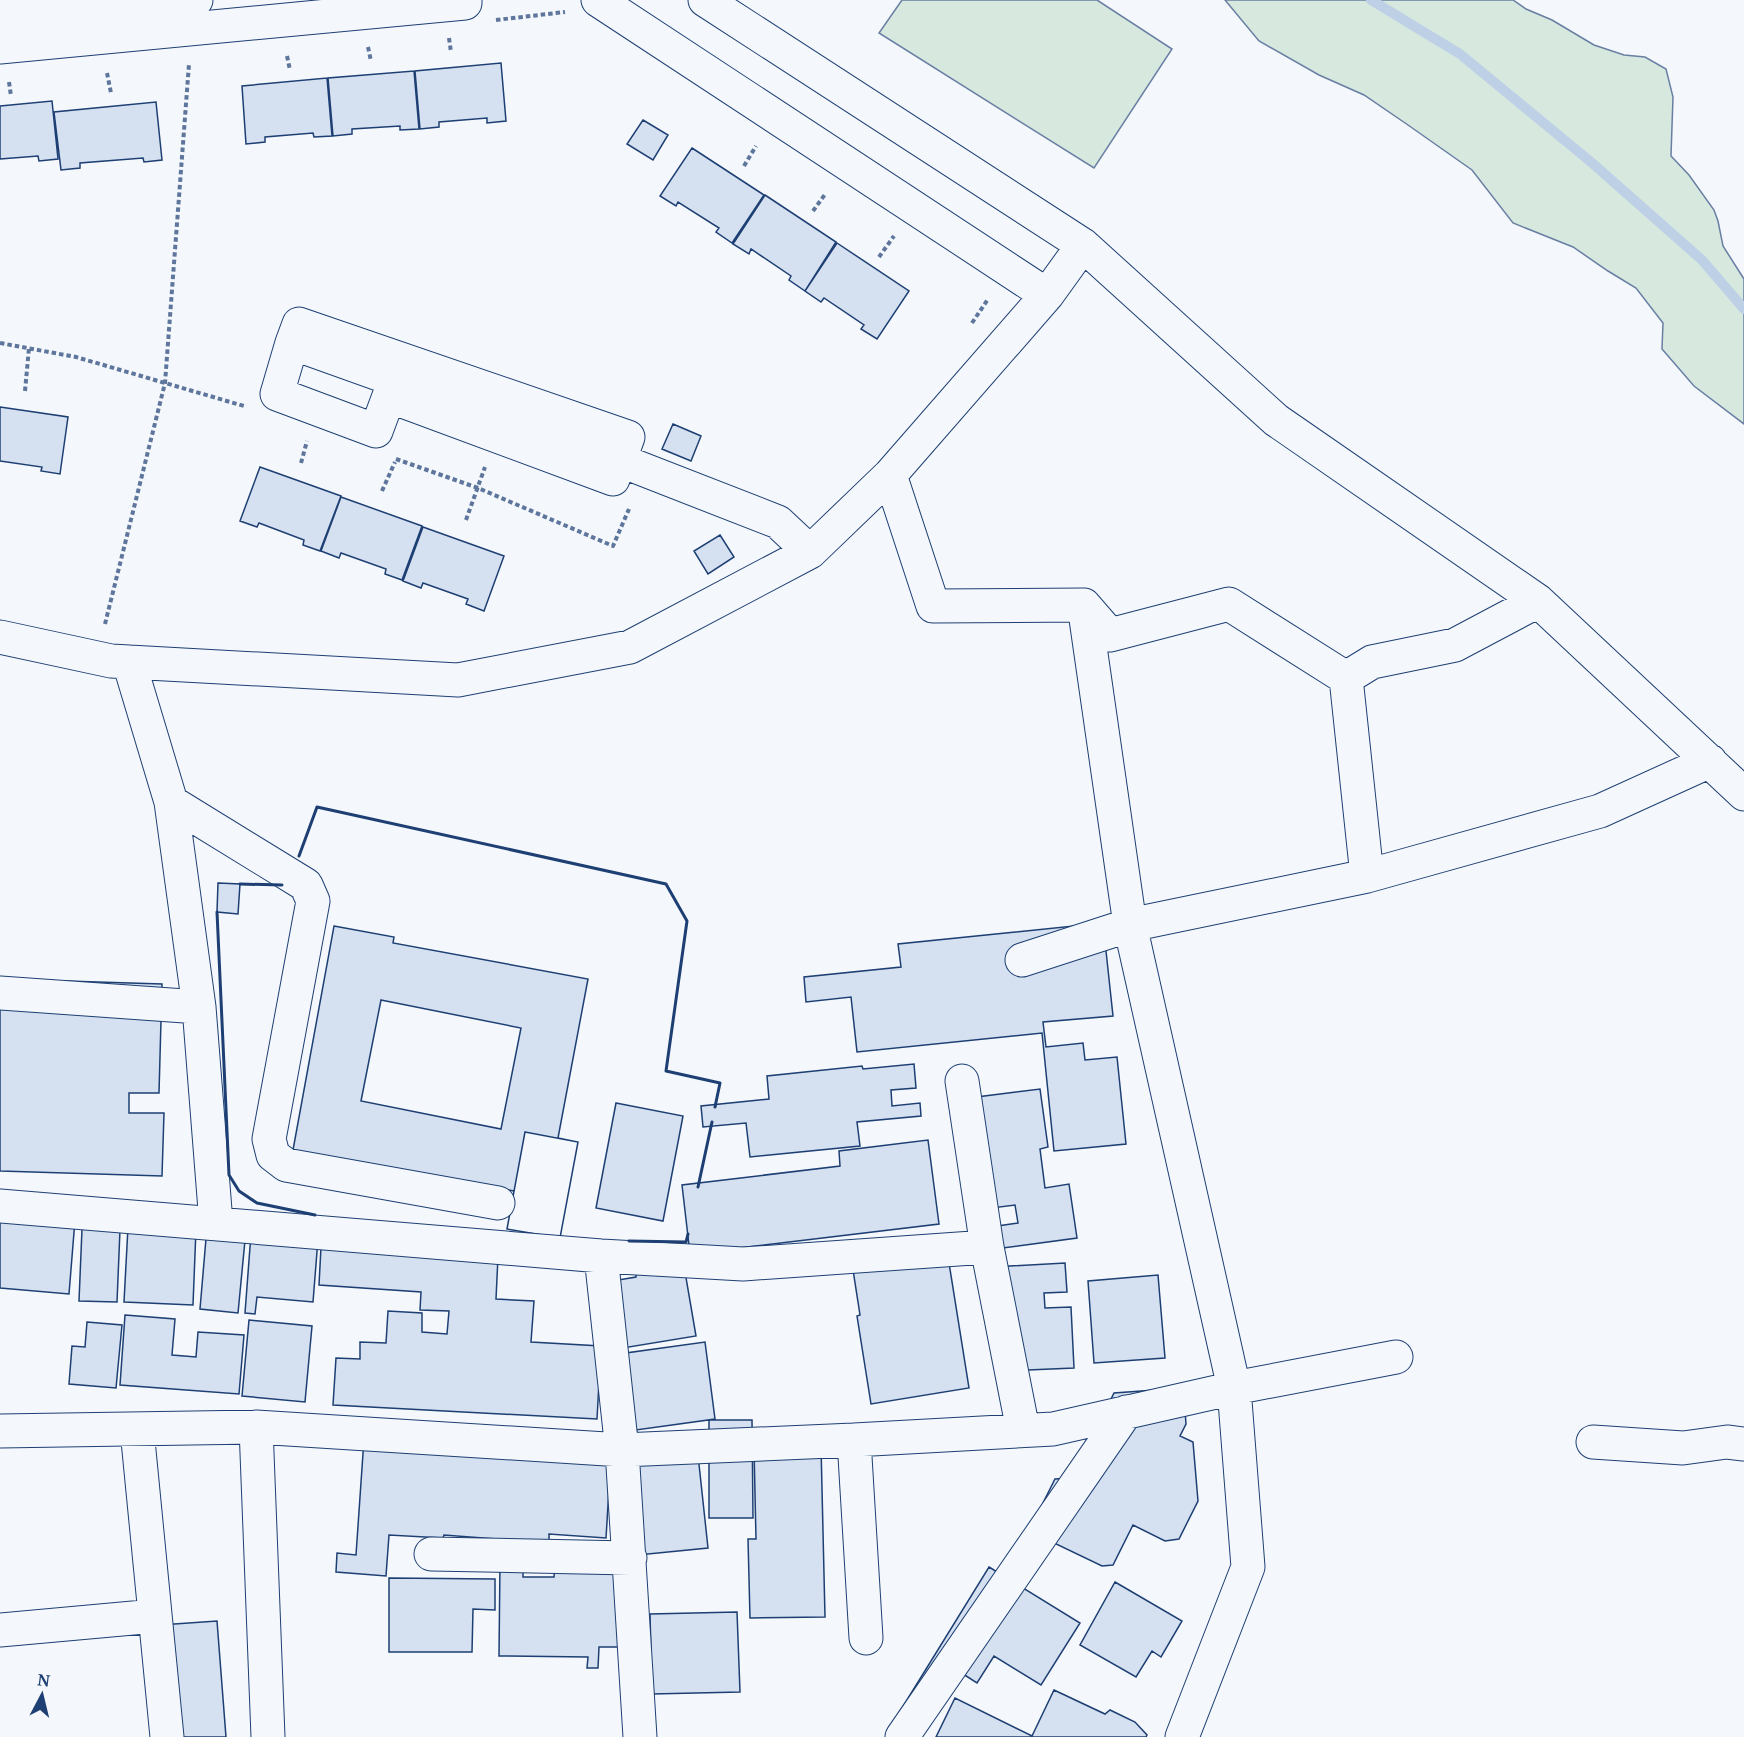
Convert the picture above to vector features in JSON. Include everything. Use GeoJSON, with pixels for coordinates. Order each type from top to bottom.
{"type":"FeatureCollection","features":[{"type":"Feature","properties":{"kind":"street"},"geometry":{"type":"LineString","coordinates":[[0,15],[196,0]]}},
{"type":"Feature","properties":{"kind":"street"},"geometry":{"type":"LineString","coordinates":[[4,61],[465,3],[465,0]]}},
{"type":"Feature","properties":{"kind":"street"},"geometry":{"type":"LineString","coordinates":[[705,0],[1083,245],[1276,420],[1538,601],[1744,794]]}},
{"type":"Feature","properties":{"kind":"street"},"geometry":{"type":"LineString","coordinates":[[586,9],[1047,295]]}},
{"type":"Feature","properties":{"kind":"street"},"geometry":{"type":"LineString","coordinates":[[0,638],[96,658],[129,662],[458,680],[630,647],[810,552],[890,475],[1047,295],[1083,245]]}},
{"type":"Feature","properties":{"kind":"street"},"geometry":{"type":"LineString","coordinates":[[619,460],[613,479],[389,396],[376,431],[277,394],[291,343],[619,460],[778,522],[810,552]]}},
{"type":"Feature","properties":{"kind":"street"},"geometry":{"type":"LineString","coordinates":[[890,475],[933,606],[1083,605],[1110,635],[1229,604],[1346,678]]}},
{"type":"Feature","properties":{"kind":"street"},"geometry":{"type":"LineString","coordinates":[[1346,678],[1372,662],[1455,645],[1538,601]]}},
{"type":"Feature","properties":{"kind":"street"},"geometry":{"type":"LineString","coordinates":[[1083,605],[1130,925],[1234,1388],[1248,1567],[1182,1737]]}},
{"type":"Feature","properties":{"kind":"street"},"geometry":{"type":"LineString","coordinates":[[129,662],[171,802],[200,1007],[216,1223]]}},
{"type":"Feature","properties":{"kind":"street"},"geometry":{"type":"LineString","coordinates":[[1346,678],[1367,876]]}},
{"type":"Feature","properties":{"kind":"street"},"geometry":{"type":"LineString","coordinates":[[1022,960],[1130,925],[1367,876],[1600,811],[1710,761]]}},
{"type":"Feature","properties":{"kind":"street"},"geometry":{"type":"LineString","coordinates":[[171,802],[306,885],[313,901],[269,1139],[273,1155],[286,1165],[498,1203]]}},
{"type":"Feature","properties":{"kind":"street"},"geometry":{"type":"LineString","coordinates":[[0,993],[200,1007]]}},
{"type":"Feature","properties":{"kind":"street"},"geometry":{"type":"LineString","coordinates":[[962,1081],[987,1247],[1023,1431]]}},
{"type":"Feature","properties":{"kind":"street"},"geometry":{"type":"LineString","coordinates":[[0,1206],[601,1256],[744,1264],[987,1247]]}},
{"type":"Feature","properties":{"kind":"street"},"geometry":{"type":"LineString","coordinates":[[601,1256],[622,1450],[640,1737]]}},
{"type":"Feature","properties":{"kind":"street"},"geometry":{"type":"LineString","coordinates":[[0,1431],[256,1427],[622,1450],[854,1440],[1053,1429],[1234,1388],[1396,1357]]}},
{"type":"Feature","properties":{"kind":"street"},"geometry":{"type":"LineString","coordinates":[[902,1737],[1126,1412]]}},
{"type":"Feature","properties":{"kind":"street"},"geometry":{"type":"LineString","coordinates":[[256,1427],[268,1737]]}},
{"type":"Feature","properties":{"kind":"street"},"geometry":{"type":"LineString","coordinates":[[136,1430],[167,1737]]}},
{"type":"Feature","properties":{"kind":"street"},"geometry":{"type":"LineString","coordinates":[[854,1440],[866,1638]]}},
{"type":"Feature","properties":{"kind":"street"},"geometry":{"type":"LineString","coordinates":[[1593,1442],[1683,1448],[1727,1442],[1744,1444]]}},
{"type":"Feature","properties":{"kind":"street"},"geometry":{"type":"LineString","coordinates":[[431,1554],[630,1558]]}},
{"type":"Feature","properties":{"kind":"street"},"geometry":{"type":"LineString","coordinates":[[0,1630],[155,1617]]}},
{"type":"Feature","properties":{"kind":"path"},"geometry":{"type":"LineString","coordinates":[[494,20],[586,9]]}},
{"type":"Feature","properties":{"kind":"path"},"geometry":{"type":"LineString","coordinates":[[96,658],[165,383],[189,54]]}},
{"type":"Feature","properties":{"kind":"path"},"geometry":{"type":"LineString","coordinates":[[4,61],[11,96]]}},
{"type":"Feature","properties":{"kind":"path"},"geometry":{"type":"LineString","coordinates":[[105,63],[111,93]]}},
{"type":"Feature","properties":{"kind":"path"},"geometry":{"type":"LineString","coordinates":[[744,166],[760,140]]}},
{"type":"Feature","properties":{"kind":"path"},"geometry":{"type":"LineString","coordinates":[[813,212],[831,186]]}},
{"type":"Feature","properties":{"kind":"path"},"geometry":{"type":"LineString","coordinates":[[879,257],[898,230]]}},
{"type":"Feature","properties":{"kind":"path"},"geometry":{"type":"LineString","coordinates":[[968,330],[993,291]]}},
{"type":"Feature","properties":{"kind":"path"},"geometry":{"type":"LineString","coordinates":[[25,391],[29,348]]}},
{"type":"Feature","properties":{"kind":"path"},"geometry":{"type":"LineString","coordinates":[[466,520],[496,435]]}},
{"type":"Feature","properties":{"kind":"shaded area"},"geometry":{"type":"Polygon","coordinates":[[[902,0],[1097,0],[1172,49],[1094,168],[879,33],[902,0]]]}},
{"type":"Feature","properties":{"kind":"shaded area"},"geometry":{"type":"Polygon","coordinates":[[[1225,0],[1513,0],[1594,45],[1624,55],[1645,57],[1666,69],[1673,97],[1671,156],[1689,175],[1714,210],[1723,246],[1744,279],[1744,424],[1694,386],[1662,349],[1663,323],[1636,288],[1573,247],[1513,223],[1472,170],[1364,95],[1319,75],[1259,41],[1225,0]]]}},
{"type":"Feature","properties":{"kind":"building"},"geometry":{"type":"Polygon","coordinates":[[[501,63],[506,121],[487,123],[487,118],[439,122],[439,127],[420,129],[415,71],[501,63]]]}},
{"type":"Feature","properties":{"kind":"building"},"geometry":{"type":"Polygon","coordinates":[[[414,71],[419,129],[400,130],[400,126],[352,129],[352,134],[333,136],[328,78],[414,71]]]}},
{"type":"Feature","properties":{"kind":"building"},"geometry":{"type":"Polygon","coordinates":[[[327,78],[332,136],[314,137],[313,133],[265,137],[265,142],[246,144],[242,86],[327,78]]]}},
{"type":"Feature","properties":{"kind":"building"},"geometry":{"type":"Polygon","coordinates":[[[52,101],[58,159],[39,161],[38,156],[0,159],[0,106],[52,101]]]}},
{"type":"Feature","properties":{"kind":"building"},"geometry":{"type":"Polygon","coordinates":[[[156,102],[162,160],[144,162],[143,158],[80,163],[80,168],[61,170],[54,112],[156,102]]]}},
{"type":"Feature","properties":{"kind":"building"},"geometry":{"type":"Polygon","coordinates":[[[643,120],[668,135],[653,160],[627,144],[643,120]]]}},
{"type":"Feature","properties":{"kind":"building"},"geometry":{"type":"Polygon","coordinates":[[[692,148],[764,195],[732,243],[716,232],[719,228],[678,202],[676,206],[660,196],[692,148]]]}},
{"type":"Feature","properties":{"kind":"building"},"geometry":{"type":"Polygon","coordinates":[[[765,195],[836,242],[805,291],[789,280],[791,276],[751,249],[749,254],[733,244],[765,195]]]}},
{"type":"Feature","properties":{"kind":"building"},"geometry":{"type":"Polygon","coordinates":[[[837,243],[909,291],[877,339],[861,329],[864,325],[824,298],[821,302],[805,291],[837,243]]]}},
{"type":"Feature","properties":{"kind":"building"},"geometry":{"type":"Polygon","coordinates":[[[0,407],[68,417],[60,474],[41,471],[42,467],[0,461],[0,407]]]}},
{"type":"Feature","properties":{"kind":"building"},"geometry":{"type":"Polygon","coordinates":[[[673,424],[701,436],[691,461],[662,449],[673,424]]]}},
{"type":"Feature","properties":{"kind":"building"},"geometry":{"type":"Polygon","coordinates":[[[260,467],[341,496],[320,551],[303,545],[304,540],[259,523],[257,527],[240,521],[260,467]]]}},
{"type":"Feature","properties":{"kind":"building"},"geometry":{"type":"Polygon","coordinates":[[[341,497],[422,526],[402,580],[385,574],[386,569],[341,553],[339,558],[321,551],[341,497]]]}},
{"type":"Feature","properties":{"kind":"building"},"geometry":{"type":"Polygon","coordinates":[[[423,527],[504,556],[484,611],[466,604],[468,599],[423,583],[421,588],[403,581],[423,527]]]}},
{"type":"Feature","properties":{"kind":"building"},"geometry":{"type":"Polygon","coordinates":[[[720,535],[734,557],[708,574],[694,551],[720,535]]]}},
{"type":"Feature","properties":{"kind":"building"},"geometry":{"type":"Polygon","coordinates":[[[218,883],[240,884],[238,914],[217,912],[218,883]]]}},
{"type":"Feature","properties":{"kind":"building"},"geometry":{"type":"Polygon","coordinates":[[[1103,923],[1113,1016],[1043,1022],[1046,1047],[1083,1043],[1085,1060],[1117,1057],[1126,1144],[1054,1151],[1042,1033],[857,1052],[851,997],[806,1002],[804,977],[901,967],[898,944],[1103,923]]]}},
{"type":"Feature","properties":{"kind":"building"},"geometry":{"type":"Polygon","coordinates":[[[334,926],[394,937],[393,943],[588,979],[558,1138],[578,1142],[560,1238],[507,1229],[514,1191],[293,1150],[334,926]],[[381,1000],[361,1101],[501,1129],[521,1028],[381,1000]]]}},
{"type":"Feature","properties":{"kind":"building"},"geometry":{"type":"Polygon","coordinates":[[[0,979],[162,984],[159,1093],[129,1093],[129,1113],[164,1113],[162,1176],[0,1171],[0,979]]]}},
{"type":"Feature","properties":{"kind":"building"},"geometry":{"type":"Polygon","coordinates":[[[914,1064],[916,1088],[891,1090],[892,1106],[920,1103],[921,1116],[857,1122],[860,1146],[750,1157],[746,1123],[703,1127],[701,1106],[769,1099],[767,1076],[862,1066],[863,1069],[914,1064]]]}},
{"type":"Feature","properties":{"kind":"building"},"geometry":{"type":"Polygon","coordinates":[[[1040,1089],[1048,1147],[1040,1149],[1045,1188],[1069,1184],[1077,1238],[980,1251],[977,1229],[1018,1223],[1015,1205],[976,1210],[961,1099],[1040,1089]]]}},
{"type":"Feature","properties":{"kind":"building"},"geometry":{"type":"Polygon","coordinates":[[[616,1103],[683,1116],[663,1221],[596,1208],[616,1103]]]}},
{"type":"Feature","properties":{"kind":"building"},"geometry":{"type":"Polygon","coordinates":[[[525,1132],[578,1142],[560,1238],[507,1229],[525,1132]]]}},
{"type":"Feature","properties":{"kind":"building"},"geometry":{"type":"Polygon","coordinates":[[[928,1140],[939,1224],[690,1254],[682,1185],[840,1166],[839,1151],[928,1140]]]}},
{"type":"Feature","properties":{"kind":"building"},"geometry":{"type":"Polygon","coordinates":[[[0,1214],[75,1220],[69,1294],[0,1288],[0,1214]]]}},
{"type":"Feature","properties":{"kind":"building"},"geometry":{"type":"Polygon","coordinates":[[[128,1227],[196,1229],[193,1305],[124,1302],[128,1227]]]}},
{"type":"Feature","properties":{"kind":"building"},"geometry":{"type":"Polygon","coordinates":[[[207,1227],[246,1230],[238,1313],[200,1309],[207,1227]]]}},
{"type":"Feature","properties":{"kind":"building"},"geometry":{"type":"Polygon","coordinates":[[[82,1229],[120,1230],[117,1302],[79,1301],[82,1229]]]}},
{"type":"Feature","properties":{"kind":"building"},"geometry":{"type":"Polygon","coordinates":[[[251,1234],[318,1239],[313,1302],[257,1297],[255,1314],[245,1313],[251,1234]]]}},
{"type":"Feature","properties":{"kind":"building"},"geometry":{"type":"Polygon","coordinates":[[[945,1238],[969,1388],[871,1404],[857,1316],[860,1315],[851,1257],[945,1238]]]}},
{"type":"Feature","properties":{"kind":"building"},"geometry":{"type":"Polygon","coordinates":[[[321,1247],[498,1257],[496,1299],[534,1301],[531,1342],[601,1346],[597,1419],[333,1405],[336,1358],[360,1359],[360,1342],[386,1343],[388,1311],[422,1313],[422,1332],[447,1334],[449,1311],[420,1310],[421,1292],[319,1285],[321,1247]]]}},
{"type":"Feature","properties":{"kind":"building"},"geometry":{"type":"Polygon","coordinates":[[[1065,1263],[1067,1292],[1044,1293],[1045,1308],[1071,1307],[1074,1368],[1004,1371],[993,1267],[1065,1263]]]}},
{"type":"Feature","properties":{"kind":"building"},"geometry":{"type":"Polygon","coordinates":[[[684,1266],[696,1336],[623,1348],[612,1281],[636,1277],[636,1274],[684,1266]]]}},
{"type":"Feature","properties":{"kind":"building"},"geometry":{"type":"Polygon","coordinates":[[[1158,1275],[1165,1358],[1094,1363],[1088,1281],[1158,1275]]]}},
{"type":"Feature","properties":{"kind":"building"},"geometry":{"type":"Polygon","coordinates":[[[125,1315],[175,1319],[172,1355],[196,1357],[198,1332],[244,1335],[239,1394],[120,1385],[125,1315]]]}},
{"type":"Feature","properties":{"kind":"building"},"geometry":{"type":"Polygon","coordinates":[[[249,1320],[312,1326],[305,1402],[242,1396],[249,1320]]]}},
{"type":"Feature","properties":{"kind":"building"},"geometry":{"type":"Polygon","coordinates":[[[87,1322],[122,1325],[116,1388],[69,1384],[72,1346],[85,1347],[87,1322]]]}},
{"type":"Feature","properties":{"kind":"building"},"geometry":{"type":"Polygon","coordinates":[[[705,1342],[715,1419],[636,1430],[626,1353],[705,1342]]]}},
{"type":"Feature","properties":{"kind":"building"},"geometry":{"type":"Polygon","coordinates":[[[1169,1389],[1184,1396],[1186,1424],[1180,1436],[1193,1442],[1198,1501],[1179,1539],[1165,1541],[1133,1525],[1113,1565],[1102,1566],[1029,1531],[1055,1479],[1072,1478],[1114,1393],[1169,1389]]]}},
{"type":"Feature","properties":{"kind":"building"},"geometry":{"type":"Polygon","coordinates":[[[709,1420],[752,1420],[753,1518],[709,1518],[709,1420]]]}},
{"type":"Feature","properties":{"kind":"building"},"geometry":{"type":"Polygon","coordinates":[[[364,1439],[611,1456],[606,1538],[549,1534],[549,1543],[444,1535],[443,1538],[389,1535],[386,1576],[336,1572],[337,1553],[356,1555],[364,1439]]]}},
{"type":"Feature","properties":{"kind":"building"},"geometry":{"type":"Polygon","coordinates":[[[821,1446],[825,1617],[750,1618],[748,1539],[756,1539],[754,1448],[821,1446]]]}},
{"type":"Feature","properties":{"kind":"building"},"geometry":{"type":"Polygon","coordinates":[[[698,1455],[708,1548],[638,1555],[629,1462],[698,1455]]]}},
{"type":"Feature","properties":{"kind":"building"},"geometry":{"type":"Polygon","coordinates":[[[500,1562],[523,1562],[523,1577],[554,1577],[555,1564],[622,1565],[621,1647],[599,1647],[598,1668],[587,1668],[588,1657],[499,1656],[500,1562]]]}},
{"type":"Feature","properties":{"kind":"building"},"geometry":{"type":"Polygon","coordinates":[[[989,1567],[1080,1623],[1041,1685],[994,1656],[977,1683],[960,1672],[894,1721],[989,1567]]]}},
{"type":"Feature","properties":{"kind":"building"},"geometry":{"type":"Polygon","coordinates":[[[389,1578],[495,1579],[495,1610],[473,1609],[472,1652],[389,1652],[389,1578]]]}},
{"type":"Feature","properties":{"kind":"building"},"geometry":{"type":"Polygon","coordinates":[[[1115,1582],[1182,1621],[1161,1657],[1152,1651],[1136,1677],[1080,1645],[1115,1582]]]}},
{"type":"Feature","properties":{"kind":"building"},"geometry":{"type":"Polygon","coordinates":[[[737,1612],[740,1692],[652,1694],[650,1614],[737,1612]]]}},
{"type":"Feature","properties":{"kind":"building"},"geometry":{"type":"Polygon","coordinates":[[[217,1621],[226,1737],[154,1737],[146,1626],[217,1621]]]}},
{"type":"Feature","properties":{"kind":"building"},"geometry":{"type":"Polygon","coordinates":[[[1054,1690],[1105,1714],[1110,1710],[1135,1722],[1147,1735],[1146,1737],[936,1737],[955,1698],[1032,1736],[1054,1690]]]}},
{"type":"Feature","properties":{"kind":"waterway"},"geometry":{"type":"LineString","coordinates":[[1371,0],[1460,54],[1591,162],[1702,260],[1744,309]]}},
{"type":"Feature","properties":{"kind":"wall"},"geometry":{"type":"LineString","coordinates":[[299,856],[317,807],[666,884],[687,921],[666,1071],[720,1083],[715,1107]]}},
{"type":"Feature","properties":{"kind":"wall"},"geometry":{"type":"LineString","coordinates":[[240,884],[282,885]]}},
{"type":"Feature","properties":{"kind":"wall"},"geometry":{"type":"LineString","coordinates":[[217,912],[229,1175],[239,1191],[257,1203],[315,1215]]}},
{"type":"Feature","properties":{"kind":"wall"},"geometry":{"type":"LineString","coordinates":[[698,1187],[712,1122]]}},
{"type":"Feature","properties":{"kind":"wall"},"geometry":{"type":"LineString","coordinates":[[629,1241],[686,1242],[688,1234]]}}]}
